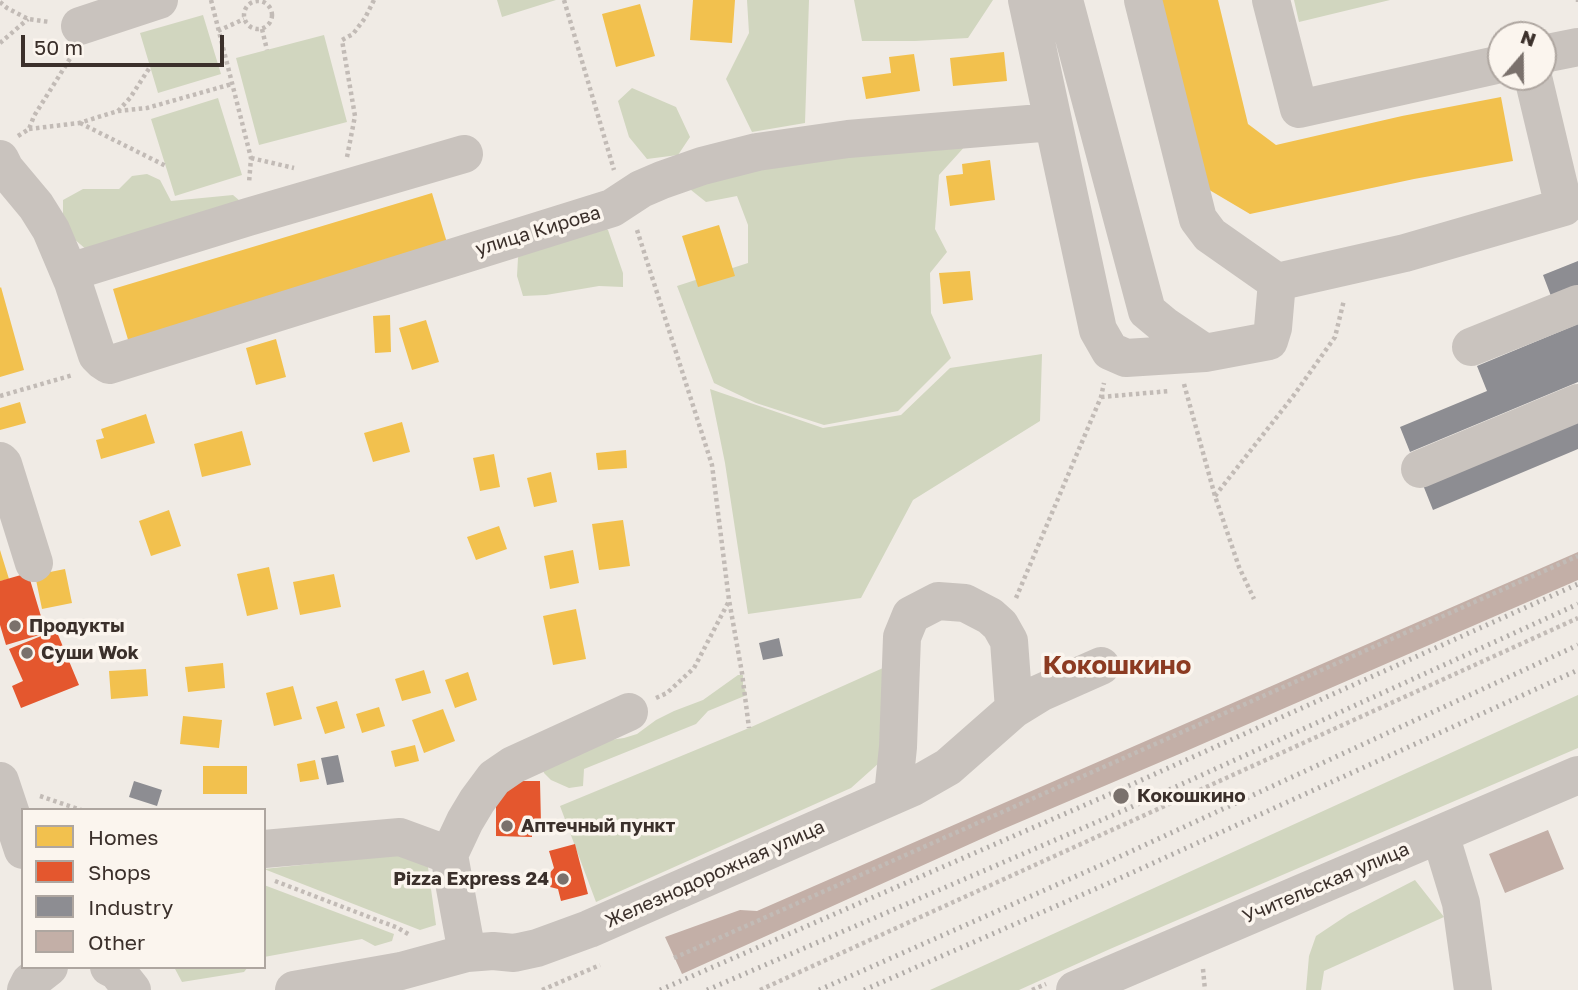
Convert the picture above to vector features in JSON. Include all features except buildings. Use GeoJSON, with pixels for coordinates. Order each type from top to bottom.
{"type":"FeatureCollection","features":[{"type":"Feature","properties":{"kind":"street"},"geometry":{"type":"LineString","coordinates":[[76,41],[159,0]]}},
{"type":"Feature","properties":{"kind":"street"},"geometry":{"type":"LineString","coordinates":[[1027,0],[1098,330],[1110,351],[1126,358],[1205,353],[1269,341],[1273,328],[1277,282]]}},
{"type":"Feature","properties":{"kind":"street"},"geometry":{"type":"LineString","coordinates":[[1064,0],[1147,311],[1205,353]]}},
{"type":"Feature","properties":{"kind":"street"},"geometry":{"type":"LineString","coordinates":[[1143,0],[1198,219],[1210,235],[1277,282],[1405,253],[1564,207],[1536,91]]}},
{"type":"Feature","properties":{"kind":"street"},"geometry":{"type":"LineString","coordinates":[[1271,0],[1299,109],[1487,67]]}},
{"type":"Feature","properties":{"kind":"street"},"geometry":{"type":"LineString","coordinates":[[1557,51],[1578,47]]}},
{"type":"Feature","properties":{"kind":"street","name":"улица Кирова"},"geometry":{"type":"LineString","coordinates":[[109,365],[612,208],[641,189],[702,166],[757,152],[848,139],[1054,122]]}},
{"type":"Feature","properties":{"kind":"street"},"geometry":{"type":"LineString","coordinates":[[70,272],[464,155]]}},
{"type":"Feature","properties":{"kind":"street"},"geometry":{"type":"LineString","coordinates":[[6,165],[51,230],[70,272],[97,355],[109,365]]}},
{"type":"Feature","properties":{"kind":"street"},"geometry":{"type":"LineString","coordinates":[[1471,347],[1578,304]]}},
{"type":"Feature","properties":{"kind":"street"},"geometry":{"type":"LineString","coordinates":[[1420,469],[1578,403]]}},
{"type":"Feature","properties":{"kind":"street"},"geometry":{"type":"LineString","coordinates":[[0,461],[34,563]]}},
{"type":"Feature","properties":{"kind":"street"},"geometry":{"type":"LineString","coordinates":[[893,796],[898,747],[902,637],[911,615],[938,601],[965,603],[990,616],[1000,625],[1009,641],[1014,709]]}},
{"type":"Feature","properties":{"kind":"street","name":"Железнодорожная улица"},"geometry":{"type":"LineString","coordinates":[[293,990],[401,971],[467,953],[514,953],[537,948],[589,929],[913,787],[948,768],[1014,709],[1040,693],[1101,666]]}},
{"type":"Feature","properties":{"kind":"street"},"geometry":{"type":"LineString","coordinates":[[467,953],[449,855],[477,801],[494,778],[513,765],[629,712]]}},
{"type":"Feature","properties":{"kind":"street","name":"Учительская улица"},"geometry":{"type":"LineString","coordinates":[[1075,990],[1578,775]]}},
{"type":"Feature","properties":{"kind":"street"},"geometry":{"type":"LineString","coordinates":[[0,781],[21,844]]}},
{"type":"Feature","properties":{"kind":"street"},"geometry":{"type":"LineString","coordinates":[[1440,834],[1461,903],[1473,990]]}},
{"type":"Feature","properties":{"kind":"street"},"geometry":{"type":"LineString","coordinates":[[266,849],[400,837],[449,855]]}},
{"type":"Feature","properties":{"kind":"street"},"geometry":{"type":"LineString","coordinates":[[113,969],[132,990]]}},
{"type":"Feature","properties":{"kind":"path"},"geometry":{"type":"LineString","coordinates":[[211,0],[251,158],[248,217]]}},
{"type":"Feature","properties":{"kind":"path"},"geometry":{"type":"LineString","coordinates":[[345,167],[355,116],[342,40],[353,34],[365,18],[373,0]]}},
{"type":"Feature","properties":{"kind":"path"},"geometry":{"type":"LineString","coordinates":[[564,0],[623,201],[631,214],[712,465],[749,728]]}},
{"type":"Feature","properties":{"kind":"path"},"geometry":{"type":"LineString","coordinates":[[0,2],[28,19],[76,41],[6,165]]}},
{"type":"Feature","properties":{"kind":"path"},"geometry":{"type":"LineString","coordinates":[[251,3],[270,3],[272,19],[267,27],[253,29],[244,19],[244,10],[251,3]]}},
{"type":"Feature","properties":{"kind":"path"},"geometry":{"type":"LineString","coordinates":[[0,43],[28,19]]}},
{"type":"Feature","properties":{"kind":"path"},"geometry":{"type":"LineString","coordinates":[[218,31],[244,19]]}},
{"type":"Feature","properties":{"kind":"path"},"geometry":{"type":"LineString","coordinates":[[262,29],[267,50]]}},
{"type":"Feature","properties":{"kind":"path"},"geometry":{"type":"LineString","coordinates":[[118,111],[150,67]]}},
{"type":"Feature","properties":{"kind":"path"},"geometry":{"type":"LineString","coordinates":[[29,128],[79,123],[118,111],[147,108],[232,84]]}},
{"type":"Feature","properties":{"kind":"path"},"geometry":{"type":"LineString","coordinates":[[79,123],[166,166]]}},
{"type":"Feature","properties":{"kind":"path"},"geometry":{"type":"LineString","coordinates":[[251,158],[303,170]]}},
{"type":"Feature","properties":{"kind":"path"},"geometry":{"type":"LineString","coordinates":[[1215,496],[1335,337],[1347,292]]}},
{"type":"Feature","properties":{"kind":"path"},"geometry":{"type":"LineString","coordinates":[[0,396],[109,365]]}},
{"type":"Feature","properties":{"kind":"path"},"geometry":{"type":"LineString","coordinates":[[1185,389],[1215,496],[1239,567],[1254,599]]}},
{"type":"Feature","properties":{"kind":"path"},"geometry":{"type":"LineString","coordinates":[[1015,601],[1101,397],[1173,390]]}},
{"type":"Feature","properties":{"kind":"path"},"geometry":{"type":"LineString","coordinates":[[674,958],[1578,556]]}},
{"type":"Feature","properties":{"kind":"path"},"geometry":{"type":"LineString","coordinates":[[629,712],[667,693],[694,668],[729,600]]}},
{"type":"Feature","properties":{"kind":"path"},"geometry":{"type":"LineString","coordinates":[[760,990],[1578,618]]}},
{"type":"Feature","properties":{"kind":"path"},"geometry":{"type":"LineString","coordinates":[[35,794],[75,808]]}},
{"type":"Feature","properties":{"kind":"path"},"geometry":{"type":"LineString","coordinates":[[266,878],[398,928],[416,938]]}},
{"type":"Feature","properties":{"kind":"path"},"geometry":{"type":"LineString","coordinates":[[1202,958],[1205,990]]}},
{"type":"Feature","properties":{"kind":"path"},"geometry":{"type":"LineString","coordinates":[[542,990],[600,965]]}},
{"type":"Feature","properties":{"kind":"green space"},"geometry":{"type":"Polygon","coordinates":[[[497,0],[556,0],[502,17],[497,0]]]}},
{"type":"Feature","properties":{"kind":"green space"},"geometry":{"type":"Polygon","coordinates":[[[747,0],[809,0],[805,123],[752,132],[726,79],[749,33],[747,0]]]}},
{"type":"Feature","properties":{"kind":"green space"},"geometry":{"type":"Polygon","coordinates":[[[854,0],[993,0],[968,38],[862,41],[854,0]]]}},
{"type":"Feature","properties":{"kind":"green space"},"geometry":{"type":"Polygon","coordinates":[[[1294,0],[1390,0],[1299,22],[1294,0]]]}},
{"type":"Feature","properties":{"kind":"green space"},"geometry":{"type":"Polygon","coordinates":[[[203,15],[221,74],[158,93],[140,33],[203,15]]]}},
{"type":"Feature","properties":{"kind":"green space"},"geometry":{"type":"Polygon","coordinates":[[[324,35],[347,122],[259,145],[236,58],[324,35]]]}},
{"type":"Feature","properties":{"kind":"green space"},"geometry":{"type":"Polygon","coordinates":[[[632,88],[676,107],[690,137],[678,155],[647,159],[629,137],[618,101],[632,88]]]}},
{"type":"Feature","properties":{"kind":"green space"},"geometry":{"type":"Polygon","coordinates":[[[218,98],[242,175],[175,196],[151,119],[218,98]]]}},
{"type":"Feature","properties":{"kind":"green space"},"geometry":{"type":"Polygon","coordinates":[[[977,133],[939,175],[935,229],[947,252],[930,273],[931,313],[951,358],[898,411],[824,425],[756,403],[714,383],[677,286],[748,263],[748,225],[737,196],[706,202],[686,186],[710,175],[977,133]]]}},
{"type":"Feature","properties":{"kind":"green space"},"geometry":{"type":"Polygon","coordinates":[[[147,174],[160,180],[171,201],[233,195],[240,201],[88,251],[73,238],[63,219],[63,200],[83,189],[119,189],[132,176],[147,174]]]}},
{"type":"Feature","properties":{"kind":"green space"},"geometry":{"type":"Polygon","coordinates":[[[598,222],[608,230],[623,273],[623,287],[599,286],[523,296],[517,276],[518,258],[523,245],[598,222]]]}},
{"type":"Feature","properties":{"kind":"green space"},"geometry":{"type":"Polygon","coordinates":[[[1042,354],[1040,421],[913,500],[861,598],[748,614],[725,463],[710,389],[823,428],[901,415],[950,368],[1042,354]]]}},
{"type":"Feature","properties":{"kind":"green space"},"geometry":{"type":"Polygon","coordinates":[[[883,668],[879,763],[851,788],[596,902],[560,806],[749,728],[883,668]]]}},
{"type":"Feature","properties":{"kind":"green space"},"geometry":{"type":"Polygon","coordinates":[[[738,675],[743,675],[747,695],[708,711],[696,724],[584,769],[583,786],[569,788],[551,780],[544,773],[542,765],[596,742],[637,734],[656,720],[703,700],[738,675]]]}},
{"type":"Feature","properties":{"kind":"green space"},"geometry":{"type":"Polygon","coordinates":[[[1578,695],[1578,748],[1019,990],[930,990],[1578,695]]]}},
{"type":"Feature","properties":{"kind":"green space"},"geometry":{"type":"Polygon","coordinates":[[[412,853],[427,860],[436,925],[420,930],[266,869],[412,853]]]}},
{"type":"Feature","properties":{"kind":"green space"},"geometry":{"type":"Polygon","coordinates":[[[1415,880],[1444,917],[1324,971],[1321,990],[1306,990],[1309,956],[1316,936],[1349,914],[1415,880]]]}},
{"type":"Feature","properties":{"kind":"green space"},"geometry":{"type":"Polygon","coordinates":[[[266,886],[394,934],[392,941],[375,946],[362,939],[266,957],[266,886]]]}},
{"type":"Feature","properties":{"kind":"green space"},"geometry":{"type":"Polygon","coordinates":[[[175,969],[246,969],[244,972],[182,982],[175,969]]]}},
{"type":"Feature","properties":{"kind":"railway"},"geometry":{"type":"LineString","coordinates":[[660,990],[1117,791],[1578,584]]}},
{"type":"Feature","properties":{"kind":"railway"},"geometry":{"type":"LineString","coordinates":[[707,990],[1127,809],[1578,604]]}},
{"type":"Feature","properties":{"kind":"railway"},"geometry":{"type":"LineString","coordinates":[[819,990],[1108,862],[1578,645]]}},
{"type":"Feature","properties":{"kind":"railway"},"geometry":{"type":"LineString","coordinates":[[864,990],[1118,879],[1578,670]]}},
{"type":"Feature","properties":{"kind":"place","name":"Продукты"},"geometry":{"type":"Point","coordinates":[15,626]}},
{"type":"Feature","properties":{"kind":"place","name":"Суши Wok"},"geometry":{"type":"Point","coordinates":[27,653]}},
{"type":"Feature","properties":{"kind":"place","name":"Кокошкино"},"geometry":{"type":"Point","coordinates":[1121,796]}},
{"type":"Feature","properties":{"kind":"place","name":"Аптечный пункт"},"geometry":{"type":"Point","coordinates":[507,826]}},
{"type":"Feature","properties":{"kind":"place","name":"Pizza Express 24"},"geometry":{"type":"Point","coordinates":[563,879]}},
{"type":"Feature","properties":{"kind":"district","name":"Кокошкино"},"geometry":{"type":"Point","coordinates":[1117,666]}}]}
